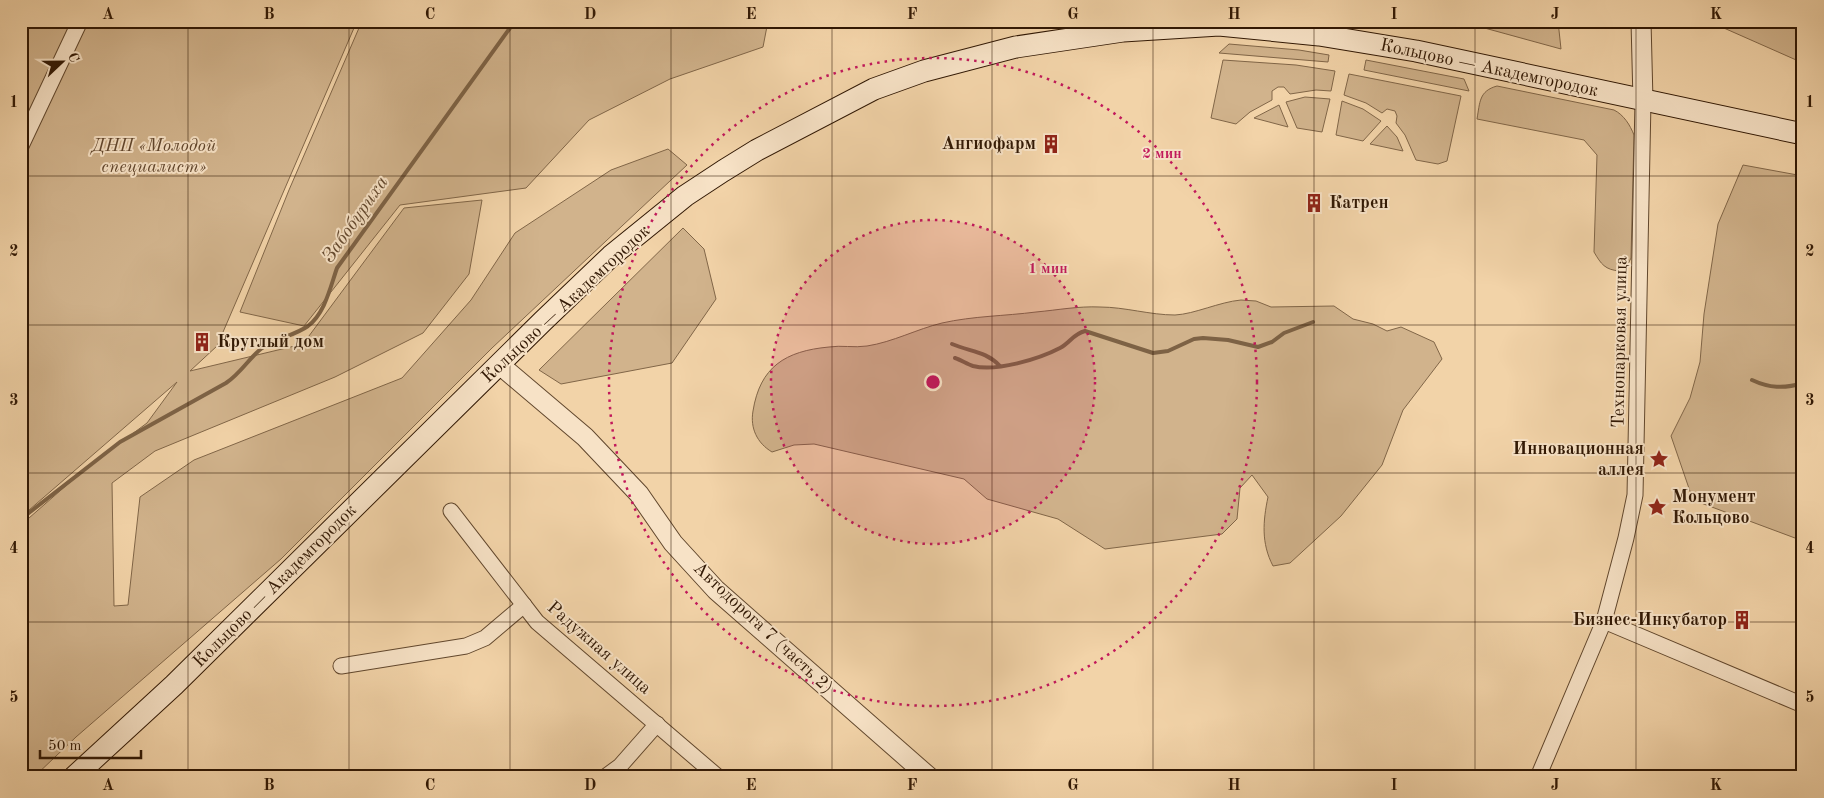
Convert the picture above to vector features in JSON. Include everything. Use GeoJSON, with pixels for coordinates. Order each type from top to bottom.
{"type":"FeatureCollection","features":[{"type":"Feature","properties":{"kind":"main road","name":"Кольцово — Академгородок"},"geometry":{"type":"LineString","coordinates":[[74,777],[181,678],[500,365],[543,320],[611,256],[685,196],[723,171],[757,150],[874,89],[924,71],[1016,47],[1123,31],[1219,25],[1319,35],[1416,51],[1803,134]]}},
{"type":"Feature","properties":{"kind":"street"},"geometry":{"type":"LineString","coordinates":[[21,146],[80,21]]}},
{"type":"Feature","properties":{"kind":"street"},"geometry":{"type":"LineString","coordinates":[[1641,21],[1643,101]]}},
{"type":"Feature","properties":{"kind":"street","name":"Технопарковая улица"},"geometry":{"type":"LineString","coordinates":[[1538,777],[1604,621],[1626,538],[1635,495],[1643,101]]}},
{"type":"Feature","properties":{"kind":"street","name":"Автодорога 7 (часть 2)"},"geometry":{"type":"LineString","coordinates":[[500,365],[585,437],[632,486],[673,543],[716,590],[929,777]]}},
{"type":"Feature","properties":{"kind":"street","name":"Радужная улица"},"geometry":{"type":"LineString","coordinates":[[451,511],[537,622],[718,777]]}},
{"type":"Feature","properties":{"kind":"street"},"geometry":{"type":"LineString","coordinates":[[341,666],[466,646],[485,638],[524,605]]}},
{"type":"Feature","properties":{"kind":"street"},"geometry":{"type":"LineString","coordinates":[[1604,621],[1803,705]]}},
{"type":"Feature","properties":{"kind":"street"},"geometry":{"type":"LineString","coordinates":[[605,777],[620,766],[657,724]]}},
{"type":"Feature","properties":{"kind":"green space","name":"ДНП «Молодой специалист»"},"geometry":{"type":"Polygon","coordinates":[[[21,21],[357,21],[217,346],[190,371],[303,344],[404,208],[482,200],[469,274],[423,333],[335,377],[155,451],[112,483],[114,606],[128,605],[140,497],[194,460],[402,378],[471,300],[515,233],[611,170],[668,149],[687,165],[492,348],[281,559],[76,737],[34,777],[21,777],[21,525],[85,469],[147,423],[177,382],[21,517],[21,21]]]}},
{"type":"Feature","properties":{"kind":"green space"},"geometry":{"type":"Polygon","coordinates":[[[362,21],[768,21],[763,47],[670,79],[589,120],[526,188],[400,205],[304,326],[240,312],[289,190],[362,21]]]}},
{"type":"Feature","properties":{"kind":"green space"},"geometry":{"type":"Polygon","coordinates":[[[1459,21],[1558,21],[1561,49],[1459,21]]]}},
{"type":"Feature","properties":{"kind":"green space"},"geometry":{"type":"Polygon","coordinates":[[[1708,21],[1803,22],[1803,63],[1708,21]]]}},
{"type":"Feature","properties":{"kind":"green space"},"geometry":{"type":"Polygon","coordinates":[[[1229,44],[1299,50],[1329,55],[1328,62],[1219,53],[1229,44]]]}},
{"type":"Feature","properties":{"kind":"green space"},"geometry":{"type":"Polygon","coordinates":[[[1223,60],[1296,65],[1335,71],[1331,91],[1316,90],[1290,94],[1284,87],[1278,87],[1272,91],[1272,100],[1250,112],[1236,124],[1211,118],[1223,60]]]}},
{"type":"Feature","properties":{"kind":"green space"},"geometry":{"type":"Polygon","coordinates":[[[1366,60],[1464,79],[1469,91],[1364,70],[1366,60]]]}},
{"type":"Feature","properties":{"kind":"green space"},"geometry":{"type":"Polygon","coordinates":[[[1349,74],[1461,96],[1447,161],[1438,164],[1416,160],[1405,135],[1396,123],[1397,116],[1395,111],[1387,109],[1382,113],[1366,103],[1344,95],[1349,74]]]}},
{"type":"Feature","properties":{"kind":"green space"},"geometry":{"type":"Polygon","coordinates":[[[1497,86],[1614,110],[1624,117],[1629,124],[1634,135],[1631,258],[1628,264],[1620,271],[1604,266],[1594,252],[1597,155],[1584,140],[1477,119],[1481,98],[1491,88],[1497,86]]]}},
{"type":"Feature","properties":{"kind":"green space"},"geometry":{"type":"Polygon","coordinates":[[[1305,97],[1330,99],[1322,132],[1297,128],[1286,102],[1305,97]]]}},
{"type":"Feature","properties":{"kind":"green space"},"geometry":{"type":"Polygon","coordinates":[[[1342,101],[1363,109],[1381,121],[1363,141],[1336,135],[1342,101]]]}},
{"type":"Feature","properties":{"kind":"green space"},"geometry":{"type":"Polygon","coordinates":[[[1279,105],[1288,127],[1254,118],[1279,105]]]}},
{"type":"Feature","properties":{"kind":"green space"},"geometry":{"type":"Polygon","coordinates":[[[1387,126],[1397,137],[1403,151],[1370,144],[1387,126]]]}},
{"type":"Feature","properties":{"kind":"green space"},"geometry":{"type":"Polygon","coordinates":[[[1743,165],[1803,176],[1803,541],[1693,500],[1671,436],[1690,398],[1700,362],[1704,314],[1718,224],[1743,165]]]}},
{"type":"Feature","properties":{"kind":"green space"},"geometry":{"type":"Polygon","coordinates":[[[683,228],[704,249],[716,299],[672,363],[561,384],[539,370],[683,228]]]}},
{"type":"Feature","properties":{"kind":"green space"},"geometry":{"type":"Polygon","coordinates":[[[1241,300],[1256,301],[1271,307],[1334,306],[1353,319],[1373,324],[1387,331],[1401,327],[1434,342],[1442,359],[1403,410],[1382,465],[1341,516],[1290,563],[1273,566],[1269,557],[1264,532],[1268,497],[1252,475],[1240,488],[1237,519],[1222,534],[1105,549],[1058,519],[987,499],[964,479],[814,444],[794,445],[772,452],[762,444],[754,429],[753,411],[756,396],[762,383],[777,364],[787,357],[800,352],[834,346],[862,347],[877,344],[942,323],[965,319],[1092,307],[1109,307],[1175,315],[1191,313],[1241,300]]]}},
{"type":"Feature","properties":{"kind":"waterway","name":"Забобуриха"},"geometry":{"type":"LineString","coordinates":[[21,519],[120,442],[226,383],[262,348],[303,329],[314,321],[323,307],[337,268],[515,21]]}},
{"type":"Feature","properties":{"kind":"waterway"},"geometry":{"type":"LineString","coordinates":[[955,358],[973,366],[1005,366],[1041,356],[1060,348],[1077,334],[1085,331],[1153,353],[1168,351],[1194,339],[1203,338],[1228,340],[1258,347],[1272,342],[1284,333],[1313,322]]}},
{"type":"Feature","properties":{"kind":"waterway"},"geometry":{"type":"LineString","coordinates":[[952,344],[989,357],[1000,366]]}},
{"type":"Feature","properties":{"kind":"waterway"},"geometry":{"type":"LineString","coordinates":[[1752,380],[1764,385],[1777,387],[1803,383]]}},
{"type":"Feature","properties":{"kind":"place","name":"Ангиофарм"},"geometry":{"type":"Point","coordinates":[1051,144]}},
{"type":"Feature","properties":{"kind":"place","name":"Катрен"},"geometry":{"type":"Point","coordinates":[1314,203]}},
{"type":"Feature","properties":{"kind":"place","name":"Круглый дом"},"geometry":{"type":"Point","coordinates":[202,342]}},
{"type":"Feature","properties":{"kind":"place","name":"Инновационная аллея"},"geometry":{"type":"Point","coordinates":[1659,459]}},
{"type":"Feature","properties":{"kind":"place","name":"Монумент Кольцово"},"geometry":{"type":"Point","coordinates":[1657,507]}},
{"type":"Feature","properties":{"kind":"place","name":"Бизнес-Инкубатор"},"geometry":{"type":"Point","coordinates":[1742,620]}}]}
